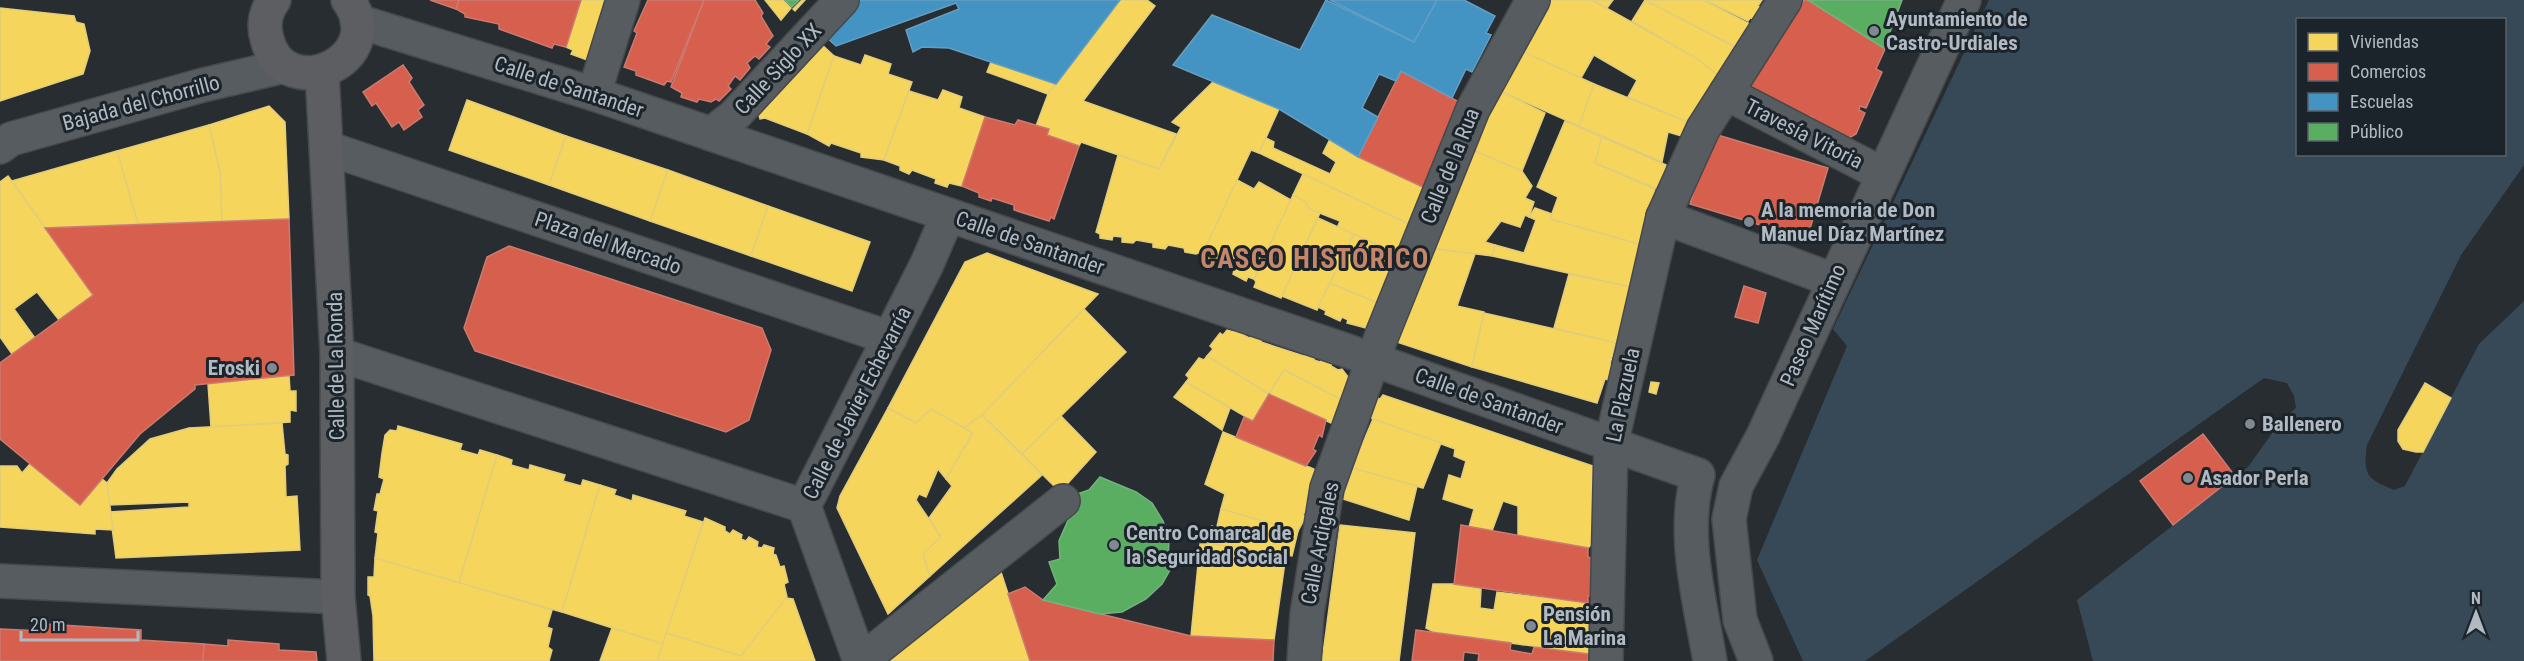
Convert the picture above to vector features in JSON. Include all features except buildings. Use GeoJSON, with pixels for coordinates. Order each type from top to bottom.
{"type":"FeatureCollection","features":[{"type":"Feature","properties":{"kind":"highway"},"geometry":{"type":"LineString","coordinates":[[266,2],[265,25],[268,45],[285,66],[309,74],[335,67],[349,53],[357,34],[352,11]]}},
{"type":"Feature","properties":{"kind":"highway","name":"Calle de La Ronda"},"geometry":{"type":"LineString","coordinates":[[322,72],[321,92],[327,148],[337,354],[338,597],[344,661]]}},
{"type":"Feature","properties":{"kind":"street"},"geometry":{"type":"LineString","coordinates":[[594,94],[623,0]]}},
{"type":"Feature","properties":{"kind":"street","name":"Calle Siglo XX"},"geometry":{"type":"LineString","coordinates":[[711,134],[733,117],[842,0]]}},
{"type":"Feature","properties":{"kind":"street","name":"La Plazuela"},"geometry":{"type":"LineString","coordinates":[[1606,661],[1611,445],[1663,217],[1697,139],[1785,0]]}},
{"type":"Feature","properties":{"kind":"street","name":"Paseo Marítimo"},"geometry":{"type":"LineString","coordinates":[[1756,661],[1740,620],[1732,560],[1729,519],[1736,486],[1763,436],[1964,0]]}},
{"type":"Feature","properties":{"kind":"street","name":"Calle de la Rua"},"geometry":{"type":"LineString","coordinates":[[1374,360],[1473,109],[1521,4]]}},
{"type":"Feature","properties":{"kind":"street","name":"Calle de Santander"},"geometry":{"type":"LineString","coordinates":[[352,11],[1374,360],[1698,475],[1692,498],[1695,573],[1710,661]]}},
{"type":"Feature","properties":{"kind":"street","name":"Bajada del Chorrillo"},"geometry":{"type":"LineString","coordinates":[[0,147],[11,139],[285,66]]}},
{"type":"Feature","properties":{"kind":"street","name":"Travesía Vitoria"},"geometry":{"type":"LineString","coordinates":[[1726,93],[1882,174]]}},
{"type":"Feature","properties":{"kind":"street","name":"Plaza del Mercado"},"geometry":{"type":"LineString","coordinates":[[327,148],[890,338]]}},
{"type":"Feature","properties":{"kind":"street","name":"Calle de Javier Echevarría"},"geometry":{"type":"LineString","coordinates":[[861,661],[804,506],[890,338],[948,215]]}},
{"type":"Feature","properties":{"kind":"street"},"geometry":{"type":"LineString","coordinates":[[1663,217],[1833,280]]}},
{"type":"Feature","properties":{"kind":"street"},"geometry":{"type":"LineString","coordinates":[[337,354],[804,506]]}},
{"type":"Feature","properties":{"kind":"street","name":"Calle Ardigales"},"geometry":{"type":"LineString","coordinates":[[1304,661],[1307,614],[1327,488],[1374,360]]}},
{"type":"Feature","properties":{"kind":"street"},"geometry":{"type":"LineString","coordinates":[[861,661],[1063,501]]}},
{"type":"Feature","properties":{"kind":"street"},"geometry":{"type":"LineString","coordinates":[[0,581],[338,597]]}},
{"type":"Feature","properties":{"kind":"water"},"geometry":{"type":"Polygon","coordinates":[[[1989,0],[2524,0],[2524,165],[2461,255],[2367,445],[2366,469],[2372,479],[2394,490],[2405,486],[2479,344],[2524,301],[2524,661],[2093,661],[2077,600],[2248,467],[2280,422],[2296,408],[2294,396],[2287,383],[2264,378],[1865,661],[1803,661],[1757,560],[1847,346],[1833,329],[1989,0]]]}},
{"type":"Feature","properties":{"kind":"place","name":"Ayuntamiento de Castro-Urdiales"},"geometry":{"type":"Point","coordinates":[1874,31]}},
{"type":"Feature","properties":{"kind":"place","name":"A la memoria de Don Manuel Díaz Martínez"},"geometry":{"type":"Point","coordinates":[1749,222]}},
{"type":"Feature","properties":{"kind":"place","name":"Eroski"},"geometry":{"type":"Point","coordinates":[272,368]}},
{"type":"Feature","properties":{"kind":"place","name":"Ballenero"},"geometry":{"type":"Point","coordinates":[2250,424]}},
{"type":"Feature","properties":{"kind":"place","name":"Asador Perla"},"geometry":{"type":"Point","coordinates":[2188,478]}},
{"type":"Feature","properties":{"kind":"place","name":"Centro Comarcal de la Seguridad Social"},"geometry":{"type":"Point","coordinates":[1114,545]}},
{"type":"Feature","properties":{"kind":"place","name":"Pensión La Marina"},"geometry":{"type":"Point","coordinates":[1531,626]}},
{"type":"Feature","properties":{"kind":"district","name":"CASCO HISTÓRICO"},"geometry":{"type":"Point","coordinates":[1315,259]}}]}
